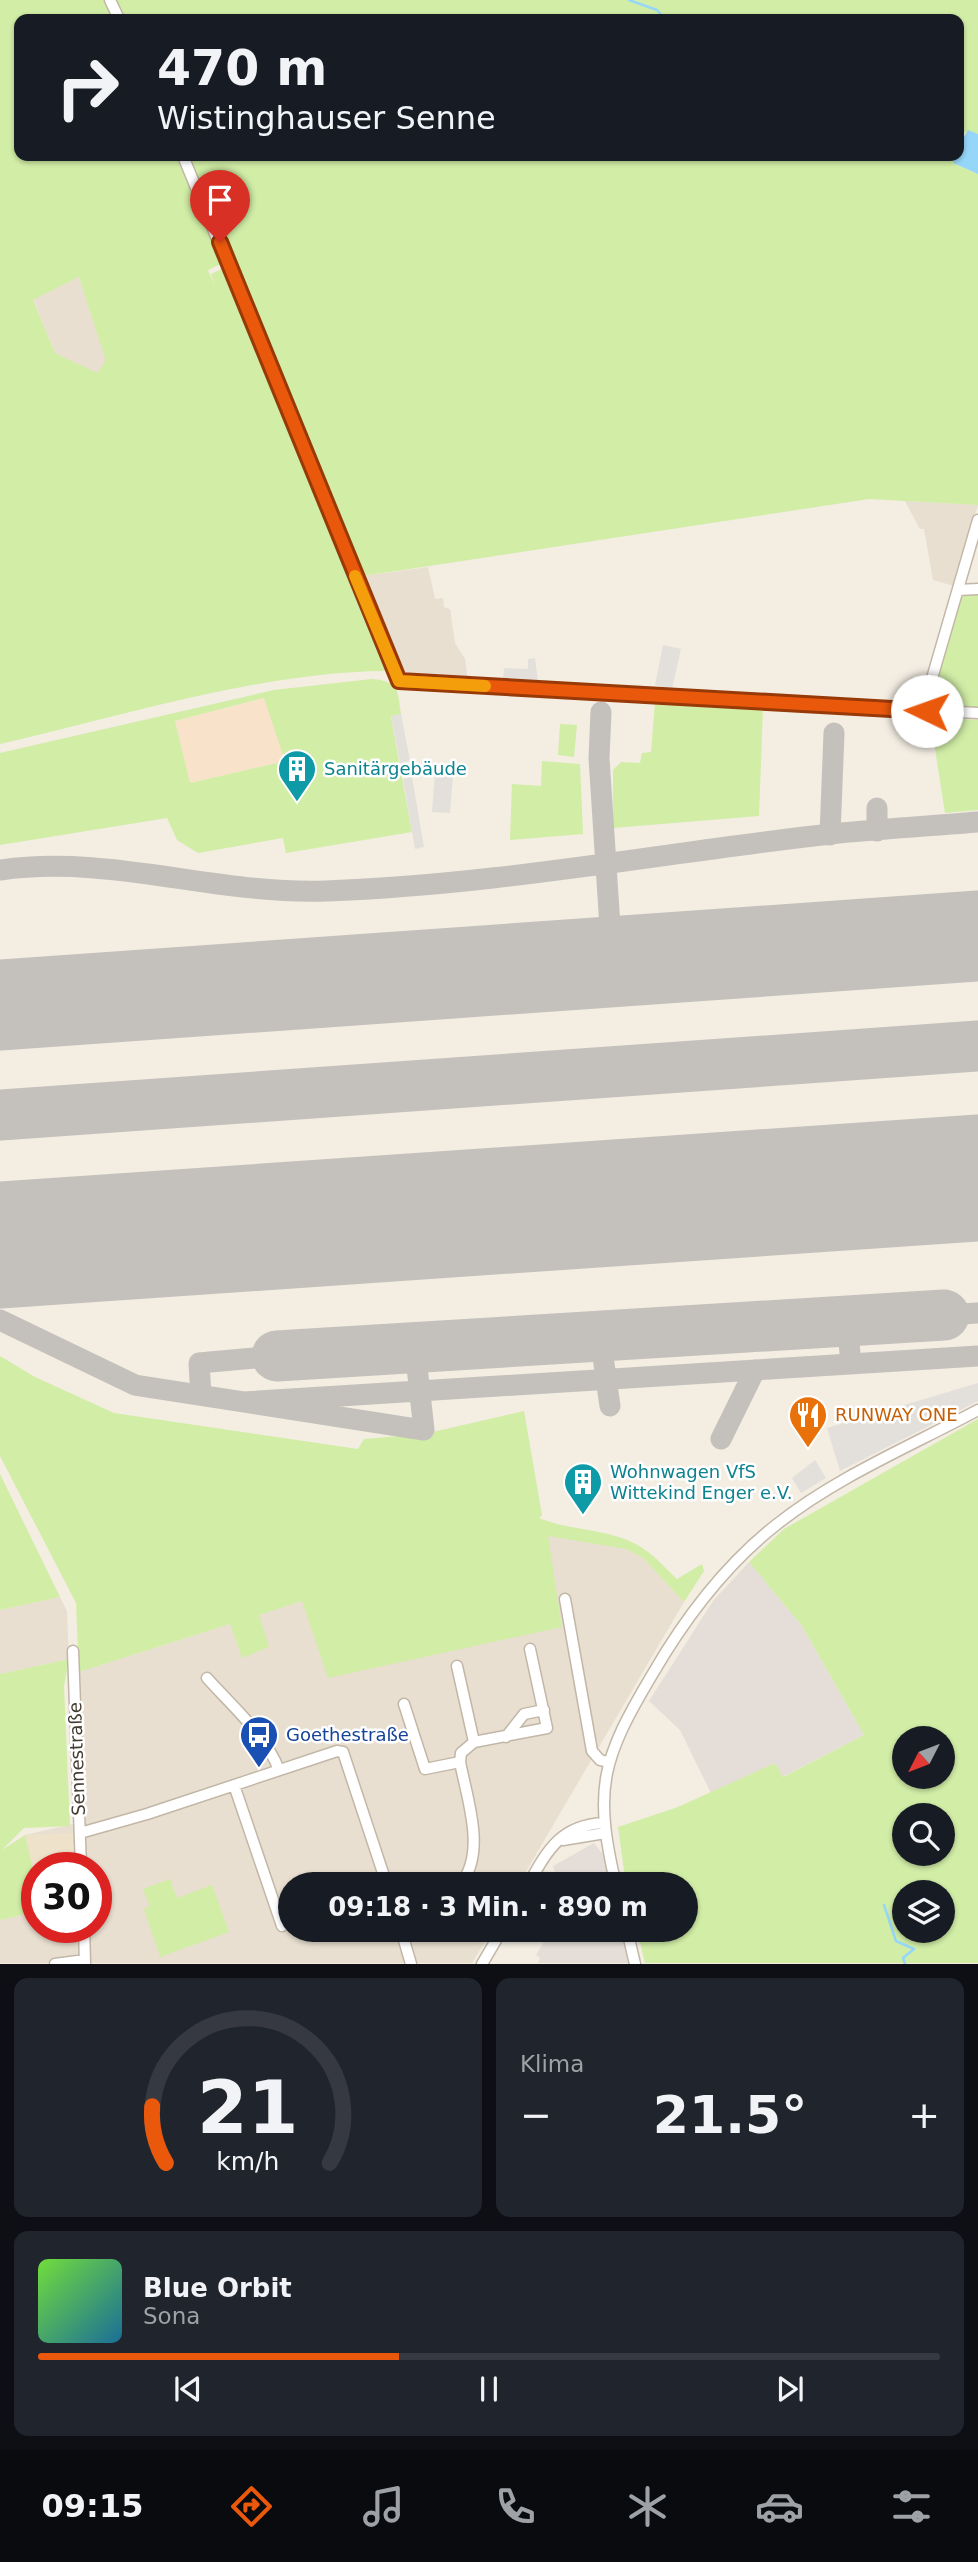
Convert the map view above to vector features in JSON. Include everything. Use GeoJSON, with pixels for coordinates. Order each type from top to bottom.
{"type":"FeatureCollection","features":[{"type":"Feature","properties":{"kind":"street"},"geometry":{"type":"LineString","coordinates":[[185,161],[397,678],[401,682],[978,713]]}},
{"type":"Feature","properties":{"kind":"street"},"geometry":{"type":"LineString","coordinates":[[927,711],[928,692],[978,520]]}},
{"type":"Feature","properties":{"kind":"street"},"geometry":{"type":"LineString","coordinates":[[958,590],[978,589]]}},
{"type":"Feature","properties":{"kind":"street"},"geometry":{"type":"LineString","coordinates":[[613,1872],[602,1804],[608,1762],[621,1730],[670,1644],[700,1602],[734,1562],[776,1525],[818,1496],[978,1410]]}},
{"type":"Feature","properties":{"kind":"street"},"geometry":{"type":"LineString","coordinates":[[565,1599],[592,1751],[600,1760],[608,1762]]}},
{"type":"Feature","properties":{"kind":"street"},"geometry":{"type":"LineString","coordinates":[[469,1872],[474,1846],[460,1762],[466,1746],[474,1742],[547,1727],[530,1649]]}},
{"type":"Feature","properties":{"kind":"street","name":"Sennestraße"},"geometry":{"type":"LineString","coordinates":[[73,1651],[81,1852]]}},
{"type":"Feature","properties":{"kind":"street"},"geometry":{"type":"LineString","coordinates":[[457,1666],[474,1742]]}},
{"type":"Feature","properties":{"kind":"street"},"geometry":{"type":"LineString","coordinates":[[207,1678],[274,1757],[279,1770]]}},
{"type":"Feature","properties":{"kind":"street"},"geometry":{"type":"LineString","coordinates":[[404,1704],[425,1769],[460,1762]]}},
{"type":"Feature","properties":{"kind":"street"},"geometry":{"type":"LineString","coordinates":[[506,1737],[524,1714],[544,1710]]}},
{"type":"Feature","properties":{"kind":"street"},"geometry":{"type":"LineString","coordinates":[[80,1833],[89,1833],[337,1751],[343,1752],[383,1872]]}},
{"type":"Feature","properties":{"kind":"street"},"geometry":{"type":"LineString","coordinates":[[234,1785],[278,1914]]}},
{"type":"Feature","properties":{"kind":"street"},"geometry":{"type":"LineString","coordinates":[[535,1872],[545,1852],[558,1842],[604,1828]]}},
{"type":"Feature","properties":{"kind":"street"},"geometry":{"type":"LineString","coordinates":[[405,1942],[411,1964]]}},
{"type":"Feature","properties":{"kind":"street"},"geometry":{"type":"LineString","coordinates":[[482,1964],[495,1942]]}},
{"type":"Feature","properties":{"kind":"street"},"geometry":{"type":"LineString","coordinates":[[630,1942],[635,1964]]}},
{"type":"Feature","properties":{"kind":"street"},"geometry":{"type":"LineString","coordinates":[[55,1964],[85,1962],[84,1943]]}},
{"type":"Feature","properties":{"kind":"shaded area"},"geometry":{"type":"Polygon","coordinates":[[[79,277],[107,361],[97,374],[55,353],[33,299],[79,277]]]}},
{"type":"Feature","properties":{"kind":"shaded area"},"geometry":{"type":"Polygon","coordinates":[[[905,501],[978,505],[954,586],[933,580],[924,529],[920,529],[905,501]]]}},
{"type":"Feature","properties":{"kind":"shaded area"},"geometry":{"type":"Polygon","coordinates":[[[428,567],[435,599],[443,598],[444,607],[450,609],[455,643],[465,659],[468,680],[408,679],[363,576],[428,567]]]}},
{"type":"Feature","properties":{"kind":"shaded area"},"geometry":{"type":"Polygon","coordinates":[[[663,645],[681,649],[672,689],[655,685],[663,645]]]}},
{"type":"Feature","properties":{"kind":"shaded area"},"geometry":{"type":"Polygon","coordinates":[[[535,658],[538,682],[503,680],[504,668],[528,669],[528,659],[535,658]]]}},
{"type":"Feature","properties":{"kind":"shaded area"},"geometry":{"type":"Polygon","coordinates":[[[265,698],[285,761],[190,783],[175,721],[265,698]]]}},
{"type":"Feature","properties":{"kind":"shaded area"},"geometry":{"type":"Polygon","coordinates":[[[401,714],[410,761],[400,763],[391,716],[401,714]]]}},
{"type":"Feature","properties":{"kind":"shaded area"},"geometry":{"type":"Polygon","coordinates":[[[435,773],[453,774],[450,813],[432,812],[435,773]]]}},
{"type":"Feature","properties":{"kind":"shaded area"},"geometry":{"type":"Polygon","coordinates":[[[412,777],[424,847],[415,849],[403,779],[412,777]]]}},
{"type":"Feature","properties":{"kind":"shaded area"},"geometry":{"type":"Polygon","coordinates":[[[978,1383],[978,1401],[840,1471],[827,1428],[978,1383]]]}},
{"type":"Feature","properties":{"kind":"shaded area"},"geometry":{"type":"Polygon","coordinates":[[[815,1460],[826,1478],[801,1493],[792,1478],[815,1460]]]}},
{"type":"Feature","properties":{"kind":"shaded area"},"geometry":{"type":"Polygon","coordinates":[[[558,1535],[626,1549],[643,1558],[684,1602],[526,1872],[278,1872],[278,1942],[485,1942],[472,1963],[0,1963],[0,1920],[21,1915],[21,1943],[112,1943],[112,1852],[29,1852],[25,1835],[86,1821],[79,1672],[302,1601],[562,1627],[547,1536],[558,1535]]]}},
{"type":"Feature","properties":{"kind":"shaded area"},"geometry":{"type":"Polygon","coordinates":[[[749,1562],[802,1626],[864,1735],[782,1777],[775,1763],[711,1793],[680,1730],[649,1701],[713,1601],[749,1562]]]}},
{"type":"Feature","properties":{"kind":"shaded area"},"geometry":{"type":"Polygon","coordinates":[[[60,1597],[67,1611],[69,1659],[0,1674],[0,1610],[60,1597]]]}},
{"type":"Feature","properties":{"kind":"shaded area"},"geometry":{"type":"Polygon","coordinates":[[[73,1833],[74,1852],[29,1852],[25,1835],[73,1833]]]}},
{"type":"Feature","properties":{"kind":"shaded area"},"geometry":{"type":"Polygon","coordinates":[[[594,1843],[605,1857],[608,1872],[555,1872],[553,1866],[594,1843]]]}},
{"type":"Feature","properties":{"kind":"shaded area"},"geometry":{"type":"Polygon","coordinates":[[[544,1942],[624,1942],[628,1963],[538,1963],[540,1958],[536,1955],[544,1942]]]}},
{"type":"Feature","properties":{"kind":"green space"},"geometry":{"type":"Polygon","coordinates":[[[0,0],[106,0],[113,14],[14,14],[14,161],[179,161],[223,263],[208,270],[215,286],[211,274],[224,268],[386,662],[385,671],[289,679],[142,709],[0,744],[0,0]],[[79,277],[33,300],[55,353],[97,373],[106,361],[79,277]]]}},
{"type":"Feature","properties":{"kind":"green space"},"geometry":{"type":"Polygon","coordinates":[[[114,0],[978,0],[978,134],[964,132],[964,14],[121,14],[114,0]]]}},
{"type":"Feature","properties":{"kind":"green space"},"geometry":{"type":"Polygon","coordinates":[[[189,161],[954,161],[978,174],[978,505],[869,499],[363,576],[189,161]]]}},
{"type":"Feature","properties":{"kind":"green space"},"geometry":{"type":"Polygon","coordinates":[[[978,592],[978,710],[964,707],[946,697],[935,680],[961,595],[978,592]]]}},
{"type":"Feature","properties":{"kind":"green space"},"geometry":{"type":"Polygon","coordinates":[[[372,679],[388,682],[396,688],[401,714],[391,717],[412,832],[286,853],[283,838],[198,853],[177,840],[167,818],[0,845],[0,753],[274,690],[372,679]],[[264,698],[175,721],[190,783],[285,761],[264,698]]]}},
{"type":"Feature","properties":{"kind":"green space"},"geometry":{"type":"Polygon","coordinates":[[[655,702],[763,708],[759,816],[613,828],[613,770],[621,762],[640,763],[642,753],[651,752],[655,702]]]}},
{"type":"Feature","properties":{"kind":"green space"},"geometry":{"type":"Polygon","coordinates":[[[930,717],[978,720],[978,810],[945,813],[930,717]]]}},
{"type":"Feature","properties":{"kind":"green space"},"geometry":{"type":"Polygon","coordinates":[[[560,724],[577,725],[574,757],[558,755],[560,724]]]}},
{"type":"Feature","properties":{"kind":"green space"},"geometry":{"type":"Polygon","coordinates":[[[542,761],[580,764],[583,834],[510,840],[512,784],[541,786],[542,761]]]}},
{"type":"Feature","properties":{"kind":"green space"},"geometry":{"type":"Polygon","coordinates":[[[0,1356],[35,1377],[114,1413],[358,1449],[364,1439],[424,1434],[524,1411],[542,1515],[539,1518],[632,1542],[653,1556],[677,1579],[702,1564],[704,1571],[684,1602],[643,1558],[626,1549],[548,1536],[562,1627],[328,1678],[302,1601],[259,1615],[269,1647],[242,1658],[230,1624],[79,1672],[76,1603],[0,1456],[0,1356]]]}},
{"type":"Feature","properties":{"kind":"green space"},"geometry":{"type":"Polygon","coordinates":[[[978,1419],[978,1963],[645,1963],[640,1942],[698,1942],[698,1872],[624,1872],[618,1827],[678,1807],[775,1763],[783,1777],[864,1735],[802,1626],[749,1562],[784,1529],[978,1419]]]}},
{"type":"Feature","properties":{"kind":"green space"},"geometry":{"type":"Polygon","coordinates":[[[0,1474],[60,1597],[0,1610],[0,1474]]]}},
{"type":"Feature","properties":{"kind":"green space"},"geometry":{"type":"Polygon","coordinates":[[[69,1659],[64,1686],[70,1826],[24,1828],[2,1850],[25,1835],[29,1852],[21,1852],[21,1915],[0,1920],[0,1674],[69,1659]]]}},
{"type":"Feature","properties":{"kind":"green space"},"geometry":{"type":"Polygon","coordinates":[[[170,1879],[177,1898],[212,1885],[229,1932],[160,1957],[144,1909],[150,1906],[143,1889],[170,1879]]]}},
{"type":"Feature","properties":{"kind":"water"},"geometry":{"type":"Polygon","coordinates":[[[968,130],[978,134],[978,174],[953,163],[964,161],[964,137],[968,130]]]}},
{"type":"Feature","properties":{"kind":"waterway"},"geometry":{"type":"LineString","coordinates":[[629,0],[657,10],[661,14]]}},
{"type":"Feature","properties":{"kind":"waterway"},"geometry":{"type":"LineString","coordinates":[[884,1905],[896,1941],[914,1949],[903,1958],[905,1964]]}},
{"type":"Feature","properties":{"kind":"taxiway"},"geometry":{"type":"LineString","coordinates":[[601,712],[599,758],[611,942]]}},
{"type":"Feature","properties":{"kind":"taxiway"},"geometry":{"type":"LineString","coordinates":[[830,835],[834,733]]}},
{"type":"Feature","properties":{"kind":"taxiway"},"geometry":{"type":"LineString","coordinates":[[877,808],[877,831]]}},
{"type":"Feature","properties":{"kind":"taxiway"},"geometry":{"type":"LineString","coordinates":[[0,870],[41,866],[82,867],[285,891],[390,888],[516,875],[830,834],[978,822]]}},
{"type":"Feature","properties":{"kind":"taxiway"},"geometry":{"type":"LineString","coordinates":[[908,921],[911,961]]}},
{"type":"Feature","properties":{"kind":"taxiway"},"geometry":{"type":"LineString","coordinates":[[131,976],[134,1015]]}},
{"type":"Feature","properties":{"kind":"taxiway"},"geometry":{"type":"LineString","coordinates":[[156,1196],[165,1272]]}},
{"type":"Feature","properties":{"kind":"taxiway"},"geometry":{"type":"LineString","coordinates":[[944,1315],[978,1313]]}},
{"type":"Feature","properties":{"kind":"taxiway"},"geometry":{"type":"LineString","coordinates":[[0,1320],[135,1385],[424,1430],[415,1349]]}},
{"type":"Feature","properties":{"kind":"taxiway"},"geometry":{"type":"LineString","coordinates":[[847,1321],[851,1364]]}},
{"type":"Feature","properties":{"kind":"taxiway"},"geometry":{"type":"LineString","coordinates":[[600,1336],[610,1406]]}},
{"type":"Feature","properties":{"kind":"taxiway"},"geometry":{"type":"LineString","coordinates":[[201,1395],[199,1363],[277,1356]]}},
{"type":"Feature","properties":{"kind":"taxiway"},"geometry":{"type":"LineString","coordinates":[[244,1402],[978,1356]]}},
{"type":"Feature","properties":{"kind":"taxiway"},"geometry":{"type":"LineString","coordinates":[[721,1439],[755,1370]]}},
{"type":"Feature","properties":{"kind":"runway"},"geometry":{"type":"LineString","coordinates":[[0,985],[978,916]]}},
{"type":"Feature","properties":{"kind":"runway"},"geometry":{"type":"LineString","coordinates":[[0,1025],[978,956]]}},
{"type":"Feature","properties":{"kind":"runway"},"geometry":{"type":"LineString","coordinates":[[0,1115],[978,1046]]}},
{"type":"Feature","properties":{"kind":"runway"},"geometry":{"type":"LineString","coordinates":[[0,1207],[978,1140]]}},
{"type":"Feature","properties":{"kind":"runway"},"geometry":{"type":"LineString","coordinates":[[0,1246],[978,1180]]}},
{"type":"Feature","properties":{"kind":"runway"},"geometry":{"type":"LineString","coordinates":[[0,1283],[978,1216]]}},
{"type":"Feature","properties":{"kind":"runway"},"geometry":{"type":"LineString","coordinates":[[277,1356],[944,1315]]}},
{"type":"Feature","properties":{"kind":"slow traffic"},"geometry":{"type":"LineString","coordinates":[[355,576],[399,681],[485,686]]}},
{"type":"Feature","properties":{"kind":"place","name":"Sanitärgebäude"},"geometry":{"type":"Point","coordinates":[297,803]}},
{"type":"Feature","properties":{"kind":"place","name":"RUNWAY ONE"},"geometry":{"type":"Point","coordinates":[808,1449]}},
{"type":"Feature","properties":{"kind":"place","name":"Wohnwagen VfS Wittekind Enger e.V."},"geometry":{"type":"Point","coordinates":[583,1516]}},
{"type":"Feature","properties":{"kind":"place","name":"Goethestraße"},"geometry":{"type":"Point","coordinates":[259,1769]}},
{"type":"Feature","properties":{"kind":"route"},"geometry":{"type":"LineString","coordinates":[[220,242],[399,681],[927,711]]}}]}
